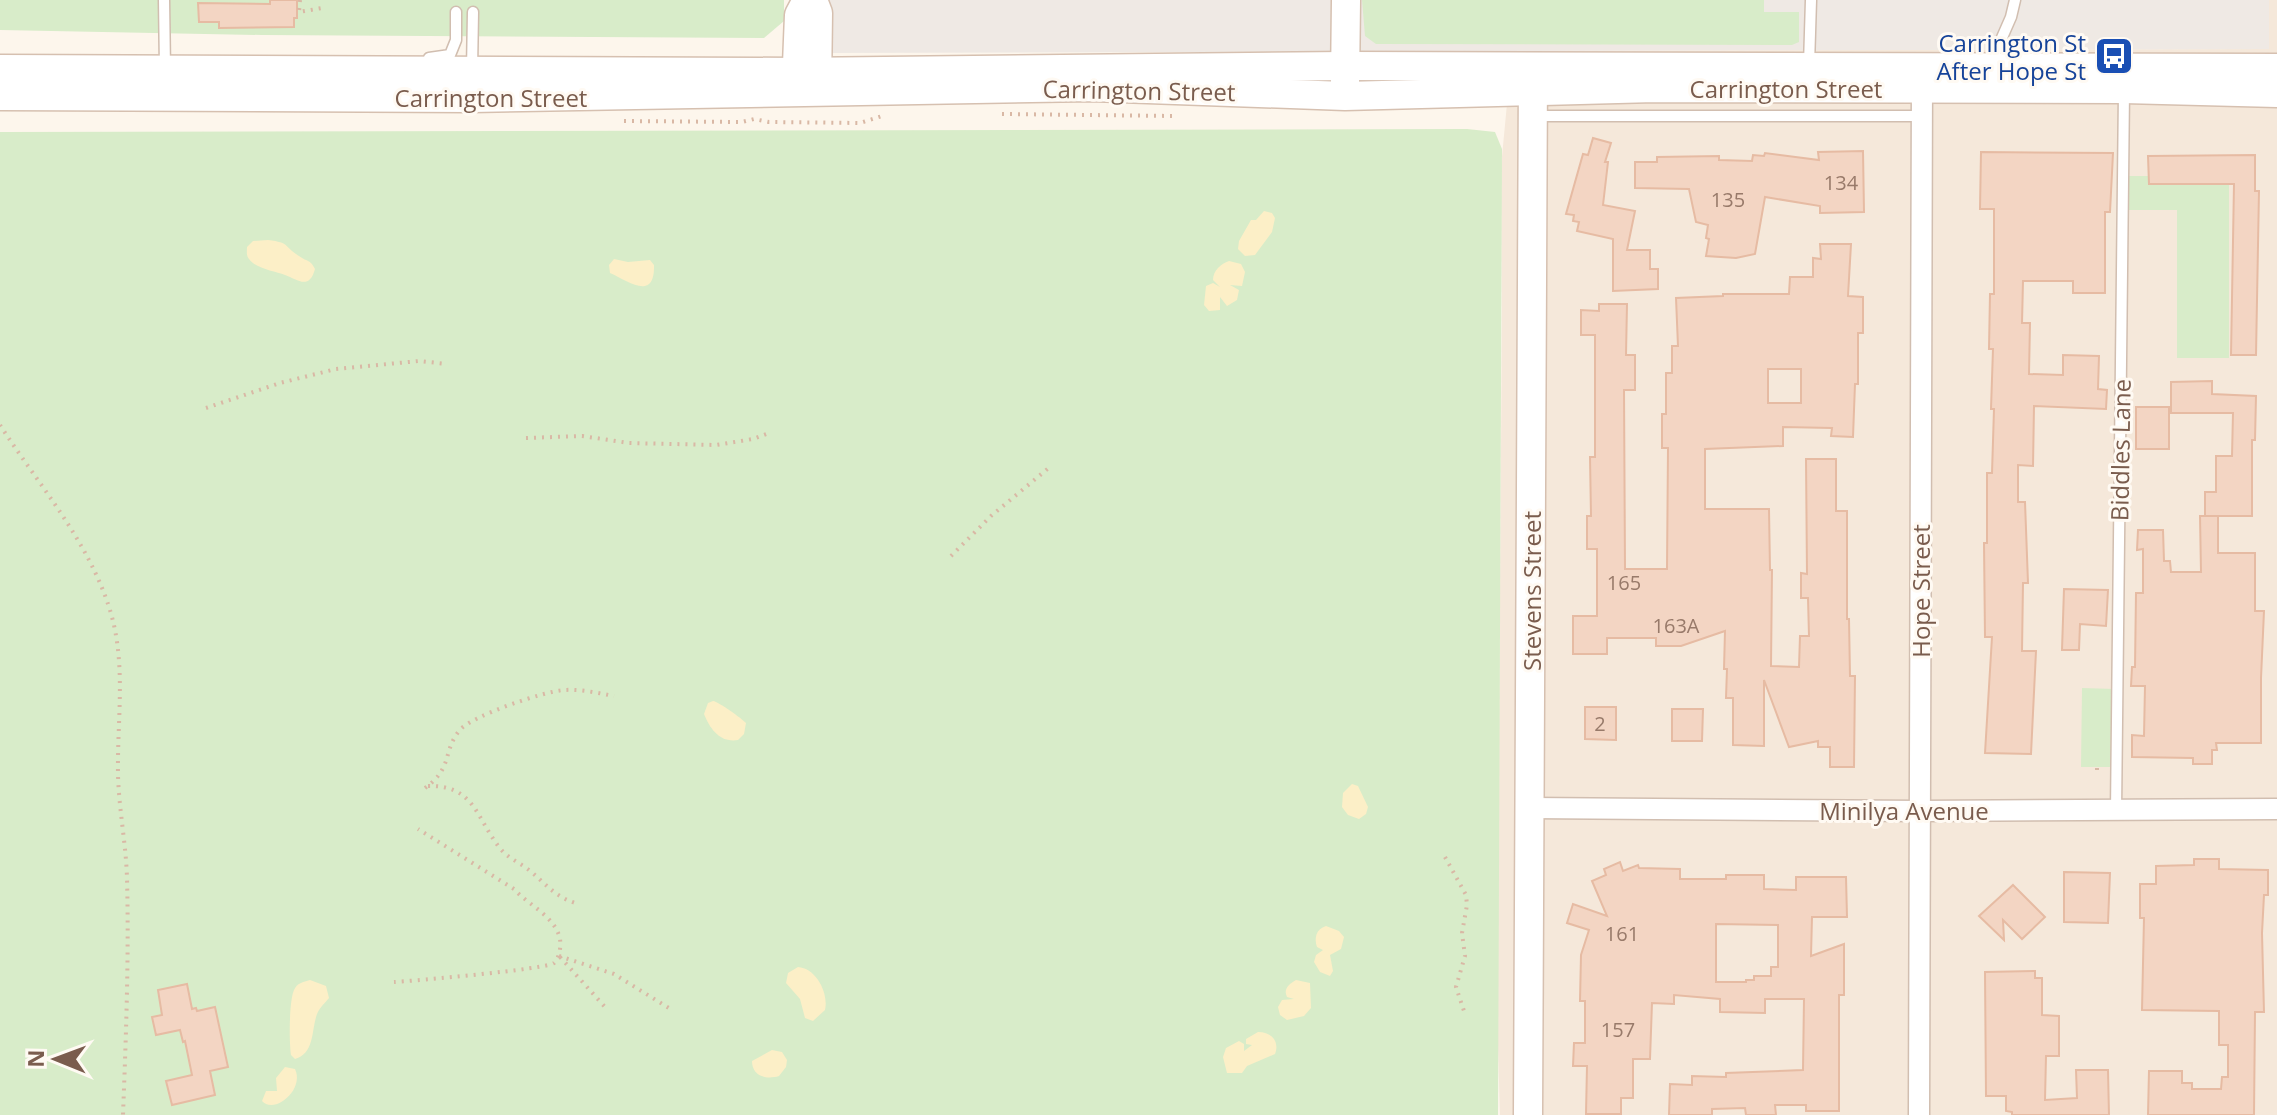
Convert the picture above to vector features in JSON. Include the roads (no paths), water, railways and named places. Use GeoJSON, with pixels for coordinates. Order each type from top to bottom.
{"type":"FeatureCollection","features":[{"type":"Feature","properties":{"kind":"main road"},"geometry":{"type":"LineString","coordinates":[[807,82],[818,13],[810,0]]}},
{"type":"Feature","properties":{"kind":"main road"},"geometry":{"type":"LineString","coordinates":[[1345,96],[1346,0]]}},
{"type":"Feature","properties":{"kind":"main road","name":"Carrington Street"},"geometry":{"type":"LineString","coordinates":[[0,96],[472,84],[807,82],[1345,66],[1533,91],[1809,67],[1921,91],[1989,68],[2277,68]]}},
{"type":"Feature","properties":{"kind":"main road","name":"Carrington Street"},"geometry":{"type":"LineString","coordinates":[[0,69],[334,71],[472,84]]}},
{"type":"Feature","properties":{"kind":"main road","name":"Carrington Street"},"geometry":{"type":"LineString","coordinates":[[807,82],[926,89],[1092,87],[1345,96],[1533,91],[2124,89],[2277,93]]}},
{"type":"Feature","properties":{"kind":"main road","name":"Stevens Street"},"geometry":{"type":"LineString","coordinates":[[1528,1115],[1533,91]]}},
{"type":"Feature","properties":{"kind":"street","name":"Hope Street"},"geometry":{"type":"LineString","coordinates":[[1919,1115],[1921,91]]}},
{"type":"Feature","properties":{"kind":"street","name":"Minilya Avenue"},"geometry":{"type":"LineString","coordinates":[[1530,808],[1920,811],[2277,809]]}},
{"type":"Feature","properties":{"kind":"lane"},"geometry":{"type":"LineString","coordinates":[[164,0],[165,71]]}},
{"type":"Feature","properties":{"kind":"lane"},"geometry":{"type":"LineString","coordinates":[[1809,67],[1811,0]]}},
{"type":"Feature","properties":{"kind":"lane"},"geometry":{"type":"LineString","coordinates":[[1989,68],[2015,0]]}},
{"type":"Feature","properties":{"kind":"lane"},"geometry":{"type":"LineString","coordinates":[[418,58],[450,55],[456,40],[456,12]]}},
{"type":"Feature","properties":{"kind":"lane"},"geometry":{"type":"LineString","coordinates":[[472,84],[473,12]]}},
{"type":"Feature","properties":{"kind":"lane"},"geometry":{"type":"LineString","coordinates":[[334,71],[370,57]]}},
{"type":"Feature","properties":{"kind":"lane","name":"Biddles Lane"},"geometry":{"type":"LineString","coordinates":[[2116,811],[2124,89]]}},
{"type":"Feature","properties":{"kind":"place","name":"Carrington St After Hope St"},"geometry":{"type":"Point","coordinates":[2114,56]}}]}
